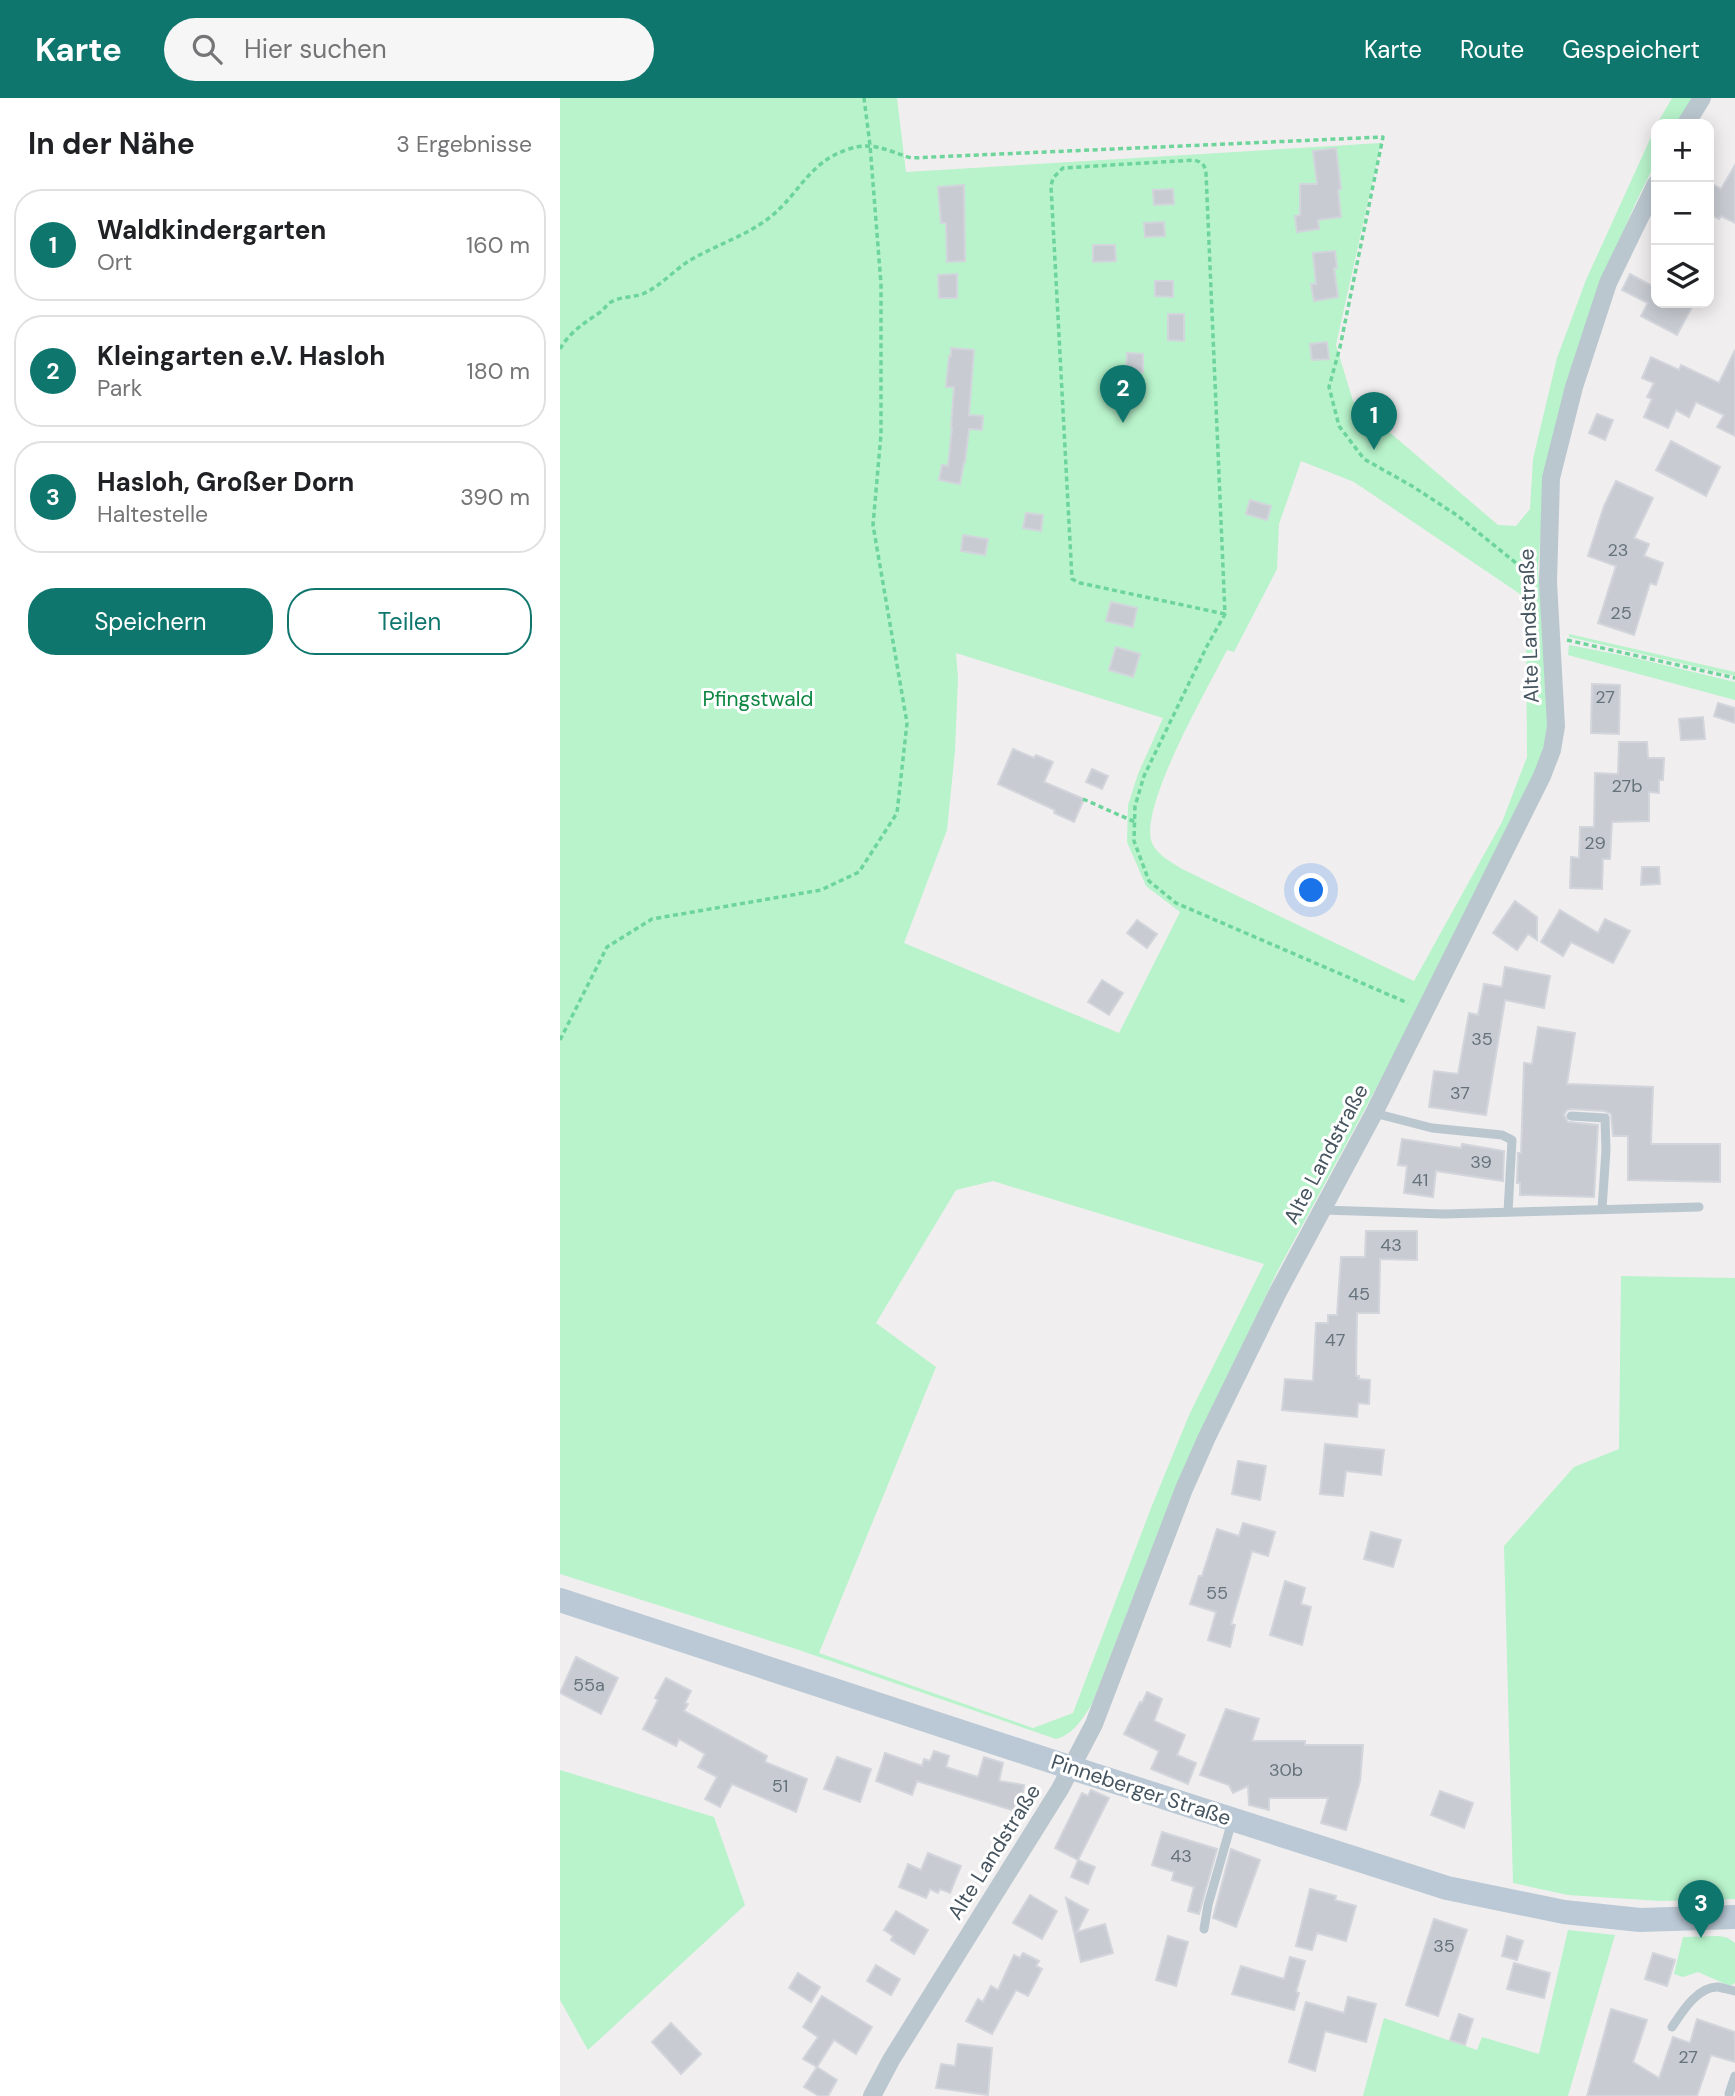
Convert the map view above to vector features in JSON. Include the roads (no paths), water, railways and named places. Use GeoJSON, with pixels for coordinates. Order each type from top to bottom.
{"type":"FeatureCollection","features":[{"type":"Feature","properties":{"kind":"main road","name":"Pinneberger Straße"},"geometry":{"type":"LineString","coordinates":[[560,1600],[1447,1888],[1564,1912],[1640,1920],[1735,1917]]}},
{"type":"Feature","properties":{"kind":"street"},"geometry":{"type":"LineString","coordinates":[[1689,119],[1702,98]]}},
{"type":"Feature","properties":{"kind":"street","name":"Alte Landstraße"},"geometry":{"type":"LineString","coordinates":[[872,2096],[891,2060],[1072,1768],[1094,1724],[1202,1447],[1278,1292],[1426,1011],[1542,776],[1552,750],[1556,726],[1548,582],[1551,478],[1574,387],[1608,284],[1651,194]]}},
{"type":"Feature","properties":{"kind":"lane"},"geometry":{"type":"LineString","coordinates":[[1374,1113],[1432,1128],[1502,1135],[1512,1140],[1508,1212]]}},
{"type":"Feature","properties":{"kind":"lane"},"geometry":{"type":"LineString","coordinates":[[1571,1116],[1605,1118],[1602,1209]]}},
{"type":"Feature","properties":{"kind":"lane"},"geometry":{"type":"LineString","coordinates":[[1323,1210],[1444,1214],[1699,1207]]}},
{"type":"Feature","properties":{"kind":"lane"},"geometry":{"type":"LineString","coordinates":[[1204,1930],[1208,1905],[1233,1819]]}},
{"type":"Feature","properties":{"kind":"lane"},"geometry":{"type":"LineString","coordinates":[[1672,2027],[1702,1992],[1716,1987],[1735,1991]]}},
{"type":"Feature","properties":{"kind":"lane"},"geometry":{"type":"LineString","coordinates":[[1729,2094],[1735,2076]]}},
{"type":"Feature","properties":{"kind":"place","name":"Kleingarten e.V. Hasloh"},"geometry":{"type":"Point","coordinates":[1123,423]}},
{"type":"Feature","properties":{"kind":"place","name":"Waldkindergarten"},"geometry":{"type":"Point","coordinates":[1374,450]}},
{"type":"Feature","properties":{"kind":"place","name":"Hasloh, Großer Dorn"},"geometry":{"type":"Point","coordinates":[1701,1938]}},
{"type":"Feature","properties":{"kind":"park label","name":"Pfingstwald"},"geometry":{"type":"Point","coordinates":[758,699]}}]}
